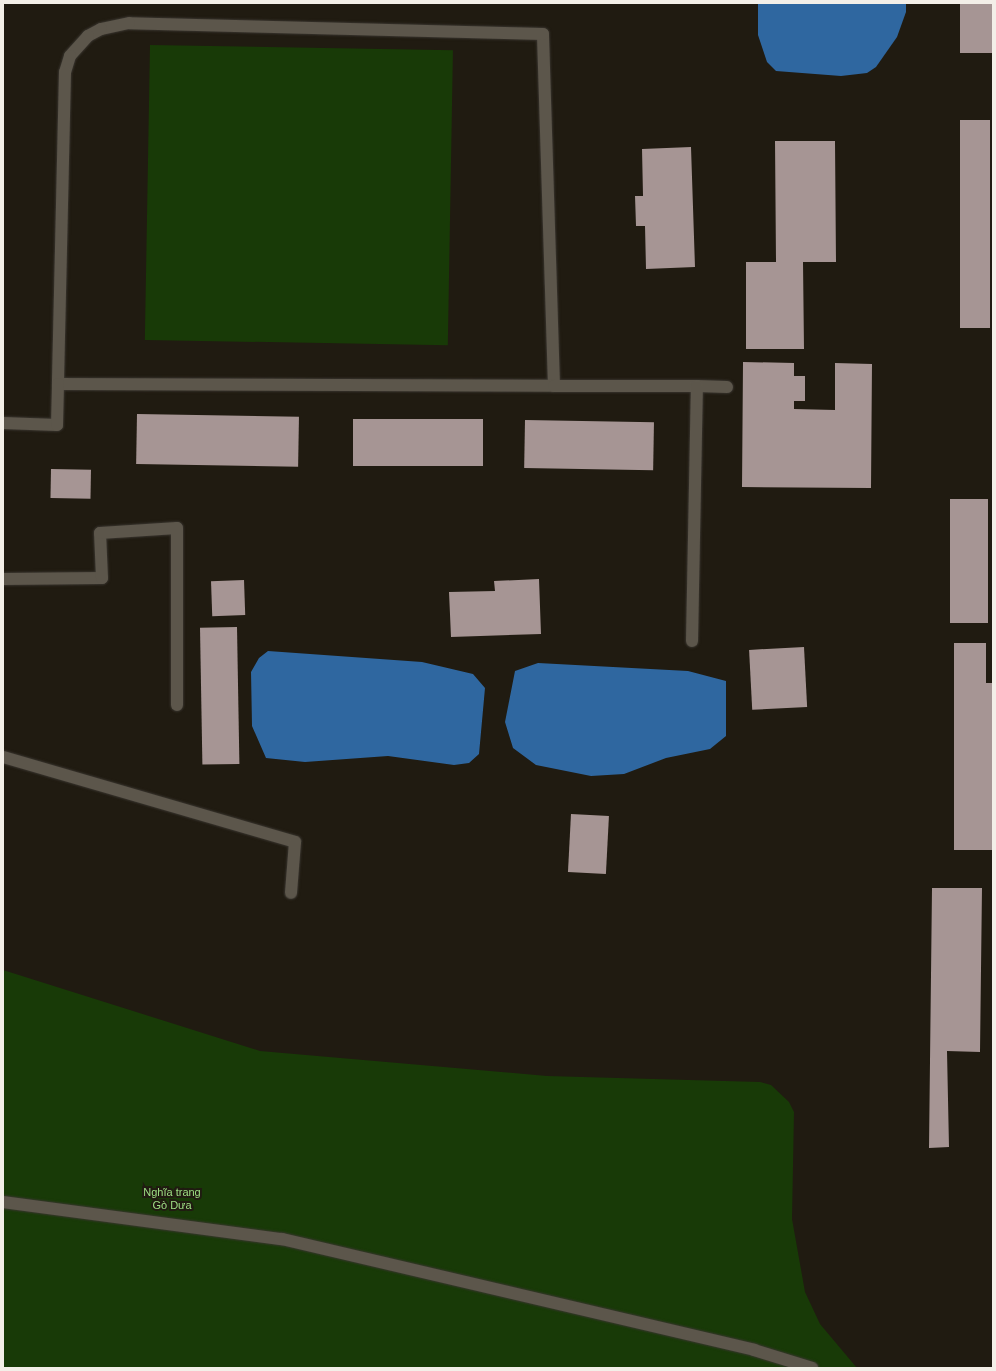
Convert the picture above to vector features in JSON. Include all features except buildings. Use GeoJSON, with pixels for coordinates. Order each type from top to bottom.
{"type":"FeatureCollection","features":[{"type":"Feature","properties":{"kind":"lane"},"geometry":{"type":"LineString","coordinates":[[3,423],[57,425],[64,72],[70,56],[88,36],[115,24],[129,23],[543,34],[554,386]]}},
{"type":"Feature","properties":{"kind":"lane"},"geometry":{"type":"LineString","coordinates":[[58,384],[727,386]]}},
{"type":"Feature","properties":{"kind":"lane"},"geometry":{"type":"LineString","coordinates":[[692,642],[697,386]]}},
{"type":"Feature","properties":{"kind":"lane"},"geometry":{"type":"LineString","coordinates":[[3,579],[102,578],[100,533],[177,528],[177,705]]}},
{"type":"Feature","properties":{"kind":"lane"},"geometry":{"type":"LineString","coordinates":[[3,757],[295,842],[291,893]]}},
{"type":"Feature","properties":{"kind":"lane"},"geometry":{"type":"LineString","coordinates":[[3,1202],[282,1239],[754,1350],[812,1368]]}},
{"type":"Feature","properties":{"kind":"green space"},"geometry":{"type":"Polygon","coordinates":[[[150,45],[453,50],[448,345],[145,340],[150,45]]]}},
{"type":"Feature","properties":{"kind":"green space","name":"Nghĩa trang Gò Dưa"},"geometry":{"type":"Polygon","coordinates":[[[3,970],[260,1051],[547,1076],[760,1082],[771,1085],[789,1102],[794,1112],[792,1219],[805,1292],[820,1324],[857,1368],[3,1368],[3,970]]]}},
{"type":"Feature","properties":{"kind":"water"},"geometry":{"type":"Polygon","coordinates":[[[758,3],[906,3],[906,12],[897,37],[876,67],[867,73],[841,76],[776,71],[767,62],[758,35],[758,3]]]}},
{"type":"Feature","properties":{"kind":"water"},"geometry":{"type":"Polygon","coordinates":[[[268,651],[422,662],[473,674],[485,688],[479,754],[469,763],[454,765],[388,756],[305,762],[266,758],[252,726],[251,672],[259,658],[268,651]]]}},
{"type":"Feature","properties":{"kind":"water"},"geometry":{"type":"Polygon","coordinates":[[[538,663],[688,671],[726,681],[726,736],[710,749],[666,758],[624,774],[591,776],[536,765],[513,748],[505,722],[515,671],[538,663]]]}}]}
